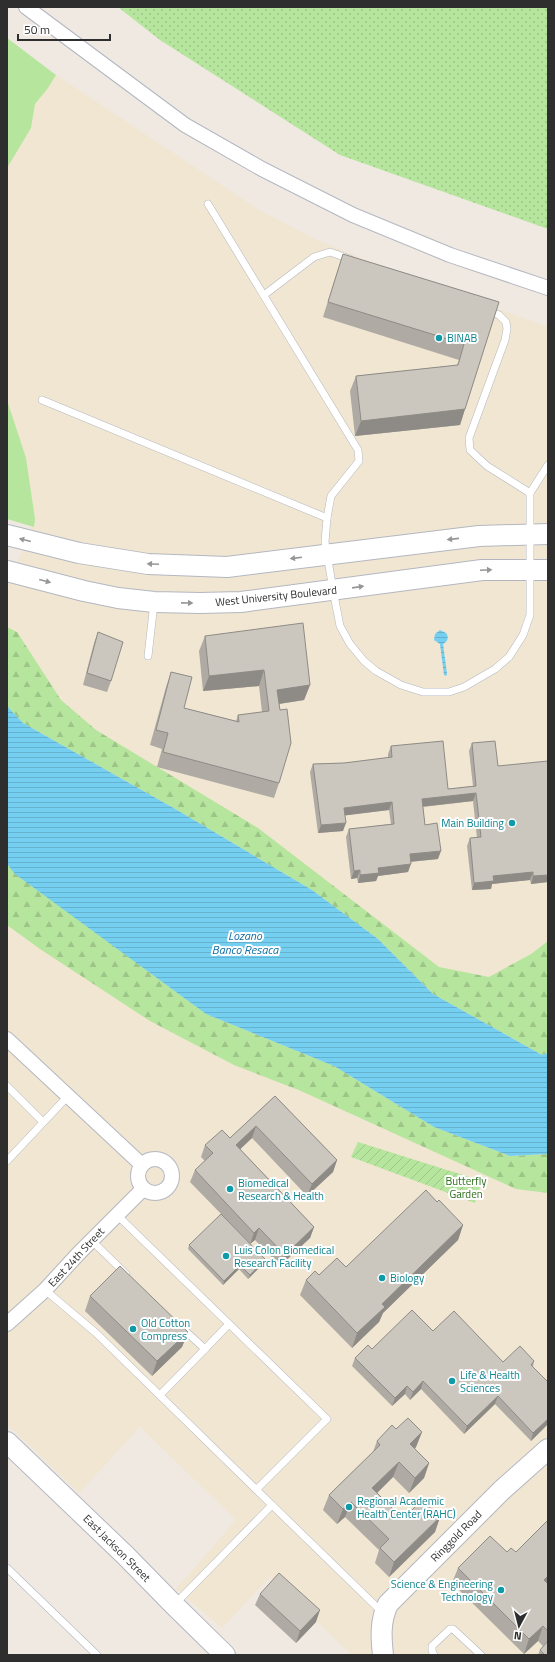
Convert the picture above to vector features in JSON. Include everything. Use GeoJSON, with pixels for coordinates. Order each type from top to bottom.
{"type":"FeatureCollection","features":[{"type":"Feature","properties":{"kind":"main road"},"geometry":{"type":"LineString","coordinates":[[7,535],[79,553],[148,564],[227,567],[479,536],[539,534]]}},
{"type":"Feature","properties":{"kind":"main road","name":"West University Boulevard"},"geometry":{"type":"LineString","coordinates":[[7,571],[84,591],[118,598],[154,602],[241,602],[482,570],[539,570]]}},
{"type":"Feature","properties":{"kind":"main road","name":"East Jackson Street"},"geometry":{"type":"LineString","coordinates":[[7,1442],[125,1555],[225,1655]]}},
{"type":"Feature","properties":{"kind":"main road","name":"Ringgold Road"},"geometry":{"type":"LineString","coordinates":[[383,1655],[381,1633],[383,1614],[388,1604],[502,1490],[548,1449]]}},
{"type":"Feature","properties":{"kind":"street"},"geometry":{"type":"LineString","coordinates":[[26,7],[185,125],[262,169],[353,215],[450,255],[548,288]]}},
{"type":"Feature","properties":{"kind":"street"},"geometry":{"type":"LineString","coordinates":[[7,1039],[142,1165]]}},
{"type":"Feature","properties":{"kind":"street"},"geometry":{"type":"LineString","coordinates":[[151,1159],[162,1160],[170,1167],[173,1177],[171,1183],[164,1191],[154,1193],[143,1189],[138,1177],[142,1165],[151,1159]]}},
{"type":"Feature","properties":{"kind":"street","name":"East 24th Street"},"geometry":{"type":"LineString","coordinates":[[7,1324],[46,1290],[92,1240],[143,1189]]}},
{"type":"Feature","properties":{"kind":"lane"},"geometry":{"type":"LineString","coordinates":[[208,204],[358,450],[359,462],[331,496],[325,542],[340,626],[350,644],[364,661],[384,677],[401,685],[423,692],[449,692],[478,680],[495,669],[509,657],[523,635],[530,615],[539,570],[539,534],[530,493],[548,465]]}},
{"type":"Feature","properties":{"kind":"lane"},"geometry":{"type":"LineString","coordinates":[[264,295],[314,257],[330,252],[361,262]]}},
{"type":"Feature","properties":{"kind":"lane"},"geometry":{"type":"LineString","coordinates":[[477,306],[499,315],[506,322],[507,329],[505,340],[469,438],[470,450],[487,466],[530,493]]}},
{"type":"Feature","properties":{"kind":"lane"},"geometry":{"type":"LineString","coordinates":[[42,400],[327,518]]}},
{"type":"Feature","properties":{"kind":"lane"},"geometry":{"type":"LineString","coordinates":[[148,656],[154,602]]}},
{"type":"Feature","properties":{"kind":"lane"},"geometry":{"type":"LineString","coordinates":[[7,1086],[43,1122]]}},
{"type":"Feature","properties":{"kind":"lane"},"geometry":{"type":"LineString","coordinates":[[7,1161],[68,1096]]}},
{"type":"Feature","properties":{"kind":"lane"},"geometry":{"type":"LineString","coordinates":[[117,1215],[327,1419],[257,1489]]}},
{"type":"Feature","properties":{"kind":"lane"},"geometry":{"type":"LineString","coordinates":[[92,1240],[131,1278]]}},
{"type":"Feature","properties":{"kind":"lane"},"geometry":{"type":"LineString","coordinates":[[46,1290],[96,1333],[383,1614]]}},
{"type":"Feature","properties":{"kind":"lane"},"geometry":{"type":"LineString","coordinates":[[176,1322],[205,1349]]}},
{"type":"Feature","properties":{"kind":"lane"},"geometry":{"type":"LineString","coordinates":[[160,1395],[229,1324]]}},
{"type":"Feature","properties":{"kind":"lane"},"geometry":{"type":"LineString","coordinates":[[174,1605],[272,1505]]}},
{"type":"Feature","properties":{"kind":"lane"},"geometry":{"type":"LineString","coordinates":[[7,1568],[97,1655]]}},
{"type":"Feature","properties":{"kind":"lane"},"geometry":{"type":"LineString","coordinates":[[434,1655],[432,1646],[453,1628],[481,1655]]}},
{"type":"Feature","properties":{"kind":"shaded area"},"geometry":{"type":"Polygon","coordinates":[[[56,75],[259,210],[317,240],[381,266],[548,327],[548,1655],[352,1655],[270,1577],[222,1628],[176,1589],[236,1520],[140,1427],[79,1493],[7,1424],[7,579],[10,580],[35,519],[26,458],[7,400],[7,168],[31,128],[35,104],[56,75]]]}},
{"type":"Feature","properties":{"kind":"green space"},"geometry":{"type":"Polygon","coordinates":[[[118,7],[548,7],[548,229],[340,155],[160,40],[118,7]]]}},
{"type":"Feature","properties":{"kind":"green space"},"geometry":{"type":"Polygon","coordinates":[[[7,38],[56,75],[35,104],[31,128],[7,168],[7,38]]]}},
{"type":"Feature","properties":{"kind":"green space"},"geometry":{"type":"Polygon","coordinates":[[[7,400],[26,458],[35,519],[34,527],[7,519],[7,400]]]}},
{"type":"Feature","properties":{"kind":"green space"},"geometry":{"type":"Polygon","coordinates":[[[7,627],[17,632],[61,700],[96,730],[258,828],[439,967],[489,977],[531,954],[548,941],[548,1053],[542,1055],[433,994],[378,939],[312,890],[177,810],[23,723],[7,706],[7,627]]]}},
{"type":"Feature","properties":{"kind":"green space"},"geometry":{"type":"Polygon","coordinates":[[[7,864],[16,874],[206,1014],[334,1066],[434,1127],[510,1156],[548,1154],[548,1193],[516,1189],[301,1091],[234,1065],[150,1021],[40,949],[7,925],[7,864]]]}},
{"type":"Feature","properties":{"kind":"green space","name":"Butterfly Garden"},"geometry":{"type":"Polygon","coordinates":[[[358,1142],[482,1181],[475,1203],[351,1157],[358,1142]]]}},
{"type":"Feature","properties":{"kind":"water"},"geometry":{"type":"Polygon","coordinates":[[[440,630],[448,636],[448,639],[443,644],[446,676],[444,675],[440,644],[434,640],[435,634],[440,630]]]}},
{"type":"Feature","properties":{"kind":"water","name":"Lozano Banco Resaca"},"geometry":{"type":"Polygon","coordinates":[[[7,706],[23,723],[177,810],[312,890],[378,939],[433,994],[542,1055],[548,1053],[548,1154],[510,1156],[434,1127],[334,1066],[206,1014],[15,874],[7,864],[7,706]]]}},
{"type":"Feature","properties":{"kind":"building","name":"BINAB"},"geometry":{"type":"Polygon","coordinates":[[[343,254],[499,302],[465,409],[361,421],[356,376],[458,365],[464,344],[328,302],[343,254]]]}},
{"type":"Feature","properties":{"kind":"building"},"geometry":{"type":"Polygon","coordinates":[[[303,623],[310,685],[277,690],[280,710],[287,709],[291,743],[279,783],[163,752],[168,733],[156,730],[171,672],[192,677],[184,708],[239,722],[238,715],[269,711],[264,670],[209,676],[205,636],[303,623]]]}},
{"type":"Feature","properties":{"kind":"building"},"geometry":{"type":"Polygon","coordinates":[[[98,632],[123,642],[111,681],[87,673],[98,632]]]}},
{"type":"Feature","properties":{"kind":"building","name":"Main Building"},"geometry":{"type":"Polygon","coordinates":[[[443,741],[448,789],[476,786],[472,743],[495,741],[498,766],[548,761],[548,875],[533,876],[533,872],[493,876],[494,881],[474,883],[470,838],[481,837],[476,793],[422,799],[425,825],[437,823],[441,851],[410,854],[411,864],[378,868],[379,873],[360,875],[360,870],[354,871],[349,829],[394,824],[392,802],[344,808],[346,823],[321,825],[313,764],[344,763],[392,757],[391,746],[443,741]]]}},
{"type":"Feature","properties":{"kind":"building","name":"Biomedical Research & Health"},"geometry":{"type":"Polygon","coordinates":[[[275,1096],[337,1160],[312,1184],[256,1126],[236,1145],[314,1227],[285,1255],[259,1228],[254,1233],[195,1170],[213,1153],[205,1145],[222,1130],[230,1138],[275,1096]]]}},
{"type":"Feature","properties":{"kind":"building","name":"Biology"},"geometry":{"type":"Polygon","coordinates":[[[426,1190],[437,1202],[439,1200],[463,1225],[382,1304],[385,1307],[357,1333],[306,1280],[315,1271],[319,1275],[337,1258],[346,1267],[426,1190]]]}},
{"type":"Feature","properties":{"kind":"building","name":"Luis Colon Biomedical Research Facility"},"geometry":{"type":"Polygon","coordinates":[[[221,1214],[265,1259],[250,1275],[240,1265],[224,1281],[189,1245],[221,1214]]]}},
{"type":"Feature","properties":{"kind":"building","name":"Old Cotton Compress"},"geometry":{"type":"Polygon","coordinates":[[[120,1266],[188,1332],[157,1361],[90,1296],[120,1266]]]}},
{"type":"Feature","properties":{"kind":"building","name":"Life & Health Sciences"},"geometry":{"type":"Polygon","coordinates":[[[412,1310],[433,1331],[454,1311],[503,1362],[520,1346],[534,1361],[531,1365],[548,1382],[548,1419],[533,1433],[498,1396],[467,1426],[423,1381],[413,1392],[407,1386],[395,1398],[355,1358],[368,1345],[372,1349],[412,1310]]]}},
{"type":"Feature","properties":{"kind":"building"},"geometry":{"type":"Polygon","coordinates":[[[408,1418],[422,1432],[410,1444],[429,1463],[415,1478],[399,1462],[372,1488],[403,1519],[422,1500],[440,1517],[394,1562],[380,1548],[389,1539],[351,1502],[343,1509],[329,1495],[380,1445],[377,1441],[392,1425],[396,1429],[408,1418]]]}},
{"type":"Feature","properties":{"kind":"building","name":"Science & Engineering Technology"},"geometry":{"type":"Polygon","coordinates":[[[548,1520],[548,1576],[544,1580],[548,1584],[548,1631],[543,1626],[529,1639],[458,1568],[490,1536],[507,1552],[511,1548],[516,1552],[548,1520]]]}},
{"type":"Feature","properties":{"kind":"building"},"geometry":{"type":"Polygon","coordinates":[[[279,1573],[320,1610],[300,1631],[260,1594],[279,1573]]]}},
{"type":"Feature","properties":{"kind":"building"},"geometry":{"type":"Polygon","coordinates":[[[548,1641],[548,1655],[545,1655],[540,1650],[548,1641]]]}},
{"type":"Feature","properties":{"kind":"place","name":"BINAB"},"geometry":{"type":"Point","coordinates":[439,338]}},
{"type":"Feature","properties":{"kind":"place","name":"Main Building"},"geometry":{"type":"Point","coordinates":[512,823]}},
{"type":"Feature","properties":{"kind":"place","name":"Biomedical Research & Health"},"geometry":{"type":"Point","coordinates":[230,1189]}},
{"type":"Feature","properties":{"kind":"place","name":"Luis Colon Biomedical Research Facility"},"geometry":{"type":"Point","coordinates":[226,1256]}},
{"type":"Feature","properties":{"kind":"place","name":"Biology"},"geometry":{"type":"Point","coordinates":[382,1278]}},
{"type":"Feature","properties":{"kind":"place","name":"Old Cotton Compress"},"geometry":{"type":"Point","coordinates":[133,1329]}},
{"type":"Feature","properties":{"kind":"place","name":"Life & Health Sciences"},"geometry":{"type":"Point","coordinates":[452,1381]}},
{"type":"Feature","properties":{"kind":"place","name":"Regional Academic Health Center (RAHC)"},"geometry":{"type":"Point","coordinates":[349,1507]}},
{"type":"Feature","properties":{"kind":"place","name":"Science & Engineering Technology"},"geometry":{"type":"Point","coordinates":[501,1590]}}]}
